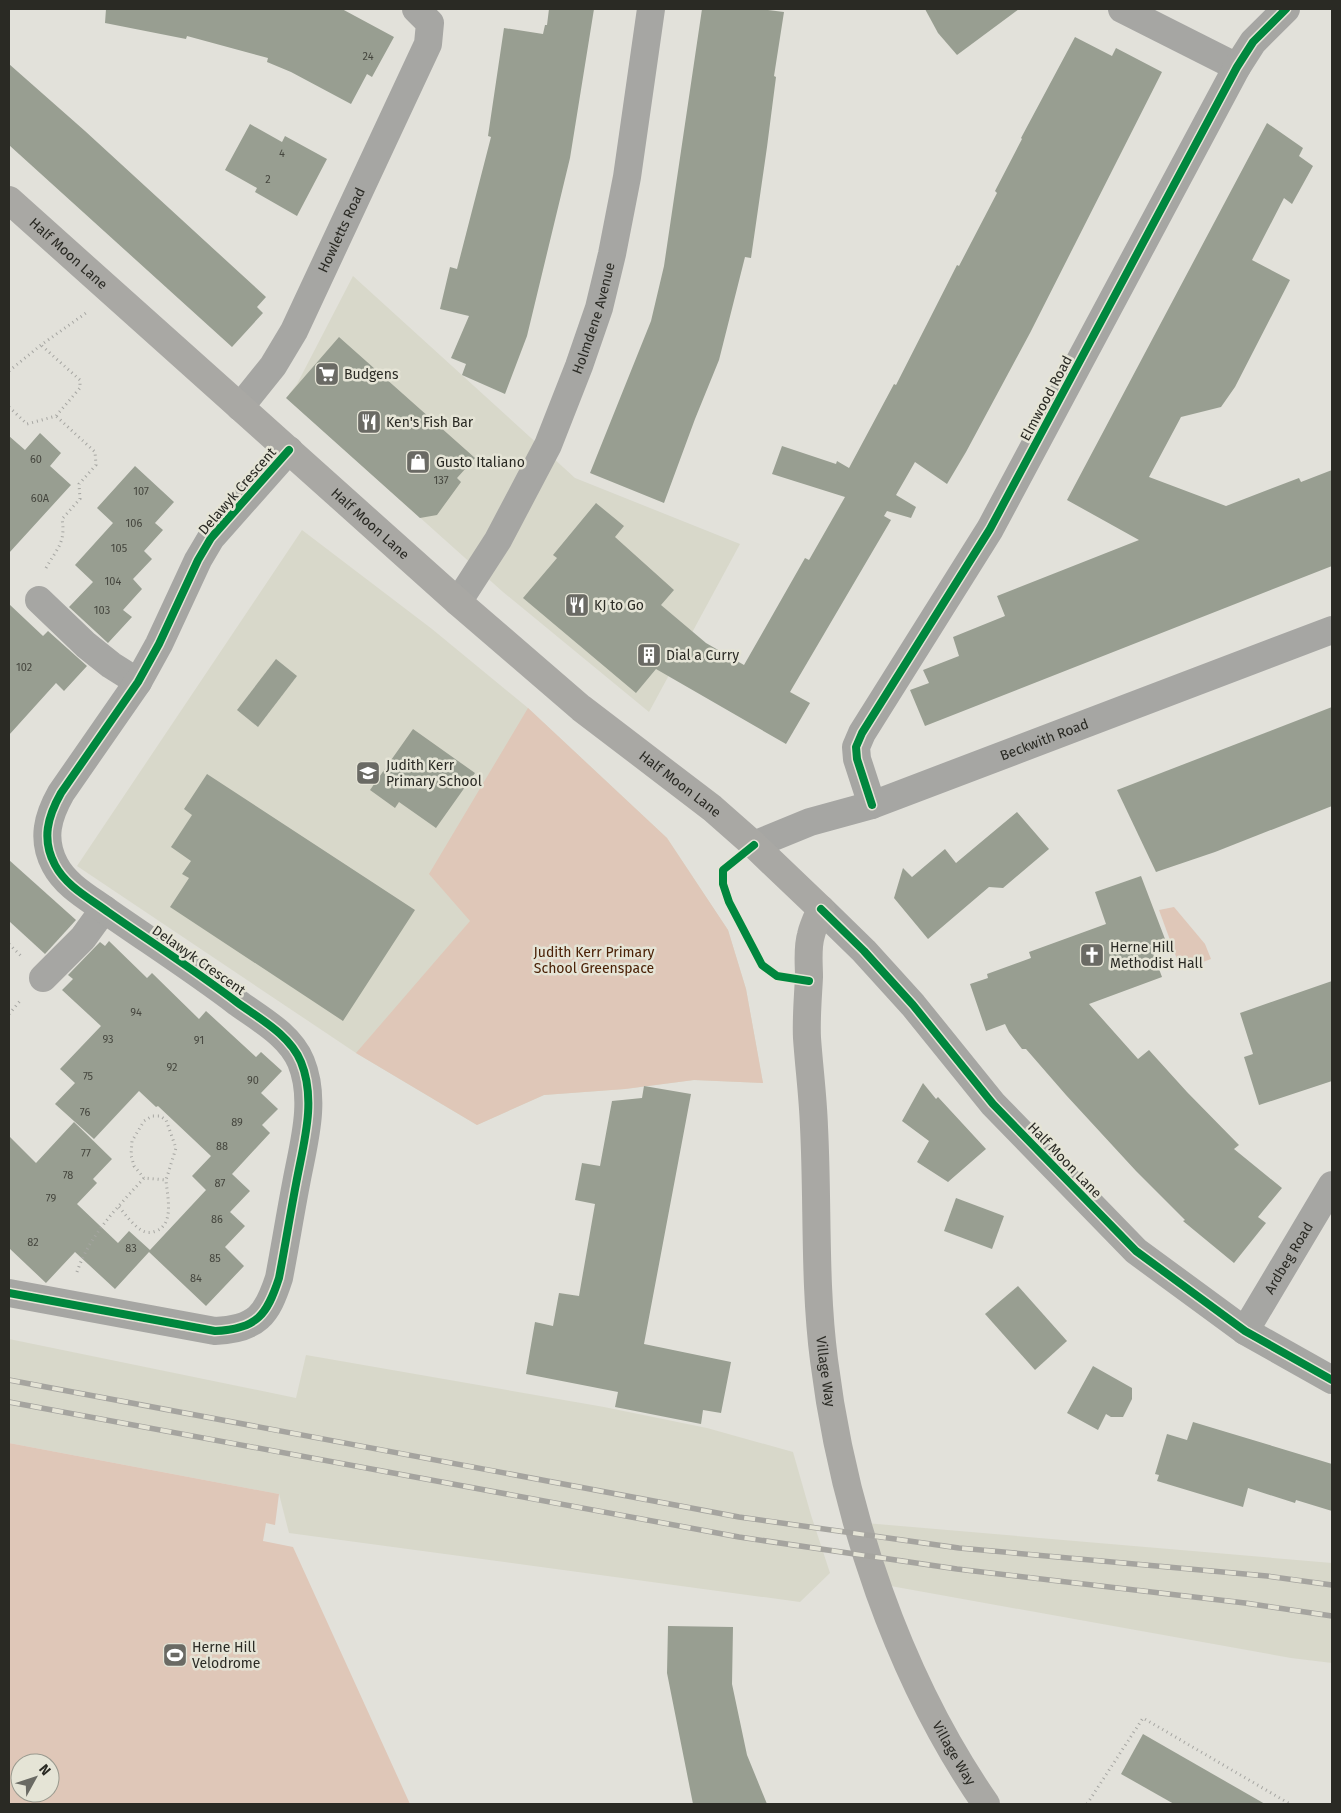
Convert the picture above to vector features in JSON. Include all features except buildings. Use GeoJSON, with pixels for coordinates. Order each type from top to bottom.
{"type":"FeatureCollection","features":[{"type":"Feature","properties":{"kind":"main road","name":"Half Moon Lane"},"geometry":{"type":"LineString","coordinates":[[9,200],[458,602],[580,708],[712,808],[821,909]]}},
{"type":"Feature","properties":{"kind":"main road","name":"Village Way"},"geometry":{"type":"LineString","coordinates":[[821,909],[810,937],[807,1037],[816,1162],[815,1220],[824,1359],[834,1421],[856,1517],[878,1588],[900,1646],[924,1699],[949,1746],[986,1804]]}},
{"type":"Feature","properties":{"kind":"street","name":"Howletts Road"},"geometry":{"type":"LineString","coordinates":[[240,407],[274,366],[294,330],[428,44],[430,23],[416,9]]}},
{"type":"Feature","properties":{"kind":"street","name":"Holmdene Avenue"},"geometry":{"type":"LineString","coordinates":[[458,602],[498,540],[548,445],[596,316],[612,254],[627,176],[651,9]]}},
{"type":"Feature","properties":{"kind":"street"},"geometry":{"type":"LineString","coordinates":[[1122,9],[1236,68]]}},
{"type":"Feature","properties":{"kind":"street","name":"Elmwood Road"},"geometry":{"type":"LineString","coordinates":[[872,805],[857,759],[856,747],[862,732],[990,529],[1236,68],[1253,42],[1286,9]]}},
{"type":"Feature","properties":{"kind":"street","name":"Delawyk Crescent"},"geometry":{"type":"LineString","coordinates":[[9,1293],[215,1331],[234,1330],[249,1324],[262,1315],[272,1300],[279,1278],[308,1119],[306,1074],[300,1059],[286,1040],[208,980],[74,888],[55,865],[49,852],[47,839],[51,811],[61,793],[138,682],[159,644],[198,560],[211,538],[289,450]]}},
{"type":"Feature","properties":{"kind":"street"},"geometry":{"type":"LineString","coordinates":[[39,600],[86,645],[111,665],[138,682]]}},
{"type":"Feature","properties":{"kind":"street","name":"Beckwith Road"},"geometry":{"type":"LineString","coordinates":[[754,845],[810,822],[872,805],[1332,630]]}},
{"type":"Feature","properties":{"kind":"street"},"geometry":{"type":"LineString","coordinates":[[43,978],[83,938],[104,909]]}},
{"type":"Feature","properties":{"kind":"street","name":"Half Moon Lane"},"geometry":{"type":"LineString","coordinates":[[821,909],[864,951],[913,1004],[993,1104],[1136,1252],[1245,1331],[1332,1380]]}},
{"type":"Feature","properties":{"kind":"street","name":"Ardbeg Road"},"geometry":{"type":"LineString","coordinates":[[1245,1331],[1332,1186]]}},
{"type":"Feature","properties":{"kind":"path"},"geometry":{"type":"LineString","coordinates":[[9,371],[112,293]]}},
{"type":"Feature","properties":{"kind":"path"},"geometry":{"type":"LineString","coordinates":[[9,407],[28,424],[56,416],[80,388],[80,380],[41,345]]}},
{"type":"Feature","properties":{"kind":"path"},"geometry":{"type":"LineString","coordinates":[[39,600],[46,570],[61,544],[64,532],[62,519],[80,499],[79,484],[96,465],[95,452],[56,416]]}},
{"type":"Feature","properties":{"kind":"path"},"geometry":{"type":"LineString","coordinates":[[118,1207],[140,1229],[149,1233],[158,1231],[165,1224],[169,1213],[166,1180],[176,1148],[166,1120],[160,1116],[152,1116],[144,1122],[132,1142],[131,1155],[134,1166],[144,1178],[166,1180]]}},
{"type":"Feature","properties":{"kind":"path"},"geometry":{"type":"LineString","coordinates":[[67,1303],[81,1261],[90,1242],[102,1225],[144,1178]]}},
{"type":"Feature","properties":{"kind":"path"},"geometry":{"type":"LineString","coordinates":[[1087,1804],[1143,1718],[1290,1804]]}},
{"type":"Feature","properties":{"kind":"shaded area"},"geometry":{"type":"Polygon","coordinates":[[[353,276],[575,478],[740,544],[649,712],[503,592],[291,402],[289,394],[297,384],[353,276]]]}},
{"type":"Feature","properties":{"kind":"shaded area","name":"Judith Kerr Primary School"},"geometry":{"type":"Polygon","coordinates":[[[302,530],[432,629],[528,708],[667,838],[728,930],[746,989],[763,1083],[694,1080],[625,1089],[544,1095],[477,1125],[356,1053],[77,866],[302,530]]]}},
{"type":"Feature","properties":{"kind":"shaded area"},"geometry":{"type":"Polygon","coordinates":[[[9,1339],[296,1398],[306,1355],[604,1407],[707,1428],[793,1452],[830,1573],[800,1602],[289,1533],[279,1494],[9,1443],[9,1339]]]}},
{"type":"Feature","properties":{"kind":"shaded area"},"geometry":{"type":"Polygon","coordinates":[[[842,1521],[1332,1563],[1332,1663],[1291,1658],[863,1581],[842,1521]]]}},
{"type":"Feature","properties":{"kind":"green space","name":"Judith Kerr Primary School Greenspace"},"geometry":{"type":"Polygon","coordinates":[[[528,708],[667,838],[728,930],[746,989],[763,1083],[694,1080],[625,1089],[544,1095],[477,1125],[356,1053],[470,921],[429,874],[528,708]]]}},
{"type":"Feature","properties":{"kind":"green space"},"geometry":{"type":"Polygon","coordinates":[[[1174,907],[1205,944],[1211,959],[1181,970],[1159,910],[1174,907]]]}},
{"type":"Feature","properties":{"kind":"green space","name":"Herne Hill Velodrome"},"geometry":{"type":"Polygon","coordinates":[[[9,1443],[279,1494],[275,1525],[266,1523],[263,1541],[293,1547],[410,1804],[9,1804],[9,1443]]]}},
{"type":"Feature","properties":{"kind":"railway"},"geometry":{"type":"LineString","coordinates":[[9,1380],[739,1517],[959,1548],[1267,1576],[1332,1585]]}},
{"type":"Feature","properties":{"kind":"railway"},"geometry":{"type":"LineString","coordinates":[[9,1402],[739,1537],[957,1569],[1245,1603],[1332,1616]]}},
{"type":"Feature","properties":{"kind":"cycle path"},"geometry":{"type":"LineString","coordinates":[[872,805],[857,759],[856,747],[862,733],[990,529],[1237,67],[1253,42],[1286,9]]}},
{"type":"Feature","properties":{"kind":"cycle path"},"geometry":{"type":"LineString","coordinates":[[9,1293],[215,1331],[229,1330],[251,1323],[265,1311],[275,1291],[307,1123],[308,1092],[306,1077],[296,1052],[282,1036],[265,1022],[86,897],[65,879],[55,865],[48,846],[47,837],[50,819],[61,793],[138,682],[159,644],[198,560],[211,538],[289,450]]}},
{"type":"Feature","properties":{"kind":"cycle path"},"geometry":{"type":"LineString","coordinates":[[754,845],[723,870],[723,884],[729,902],[762,965],[777,976],[809,981]]}},
{"type":"Feature","properties":{"kind":"cycle path"},"geometry":{"type":"LineString","coordinates":[[821,909],[864,951],[913,1005],[993,1104],[1136,1251],[1245,1331],[1332,1380]]}},
{"type":"Feature","properties":{"kind":"place","name":"Budgens"},"geometry":{"type":"Point","coordinates":[327,374]}},
{"type":"Feature","properties":{"kind":"place","name":"Ken's Fish Bar"},"geometry":{"type":"Point","coordinates":[369,422]}},
{"type":"Feature","properties":{"kind":"place","name":"Gusto Italiano"},"geometry":{"type":"Point","coordinates":[418,462]}},
{"type":"Feature","properties":{"kind":"place","name":"KJ to Go"},"geometry":{"type":"Point","coordinates":[577,605]}},
{"type":"Feature","properties":{"kind":"place","name":"Dial a Curry"},"geometry":{"type":"Point","coordinates":[649,655]}},
{"type":"Feature","properties":{"kind":"place","name":"Judith Kerr Primary School"},"geometry":{"type":"Point","coordinates":[368,773]}},
{"type":"Feature","properties":{"kind":"place","name":"Herne Hill Methodist Hall"},"geometry":{"type":"Point","coordinates":[1092,955]}},
{"type":"Feature","properties":{"kind":"place","name":"Herne Hill Velodrome"},"geometry":{"type":"Point","coordinates":[175,1655]}}]}
